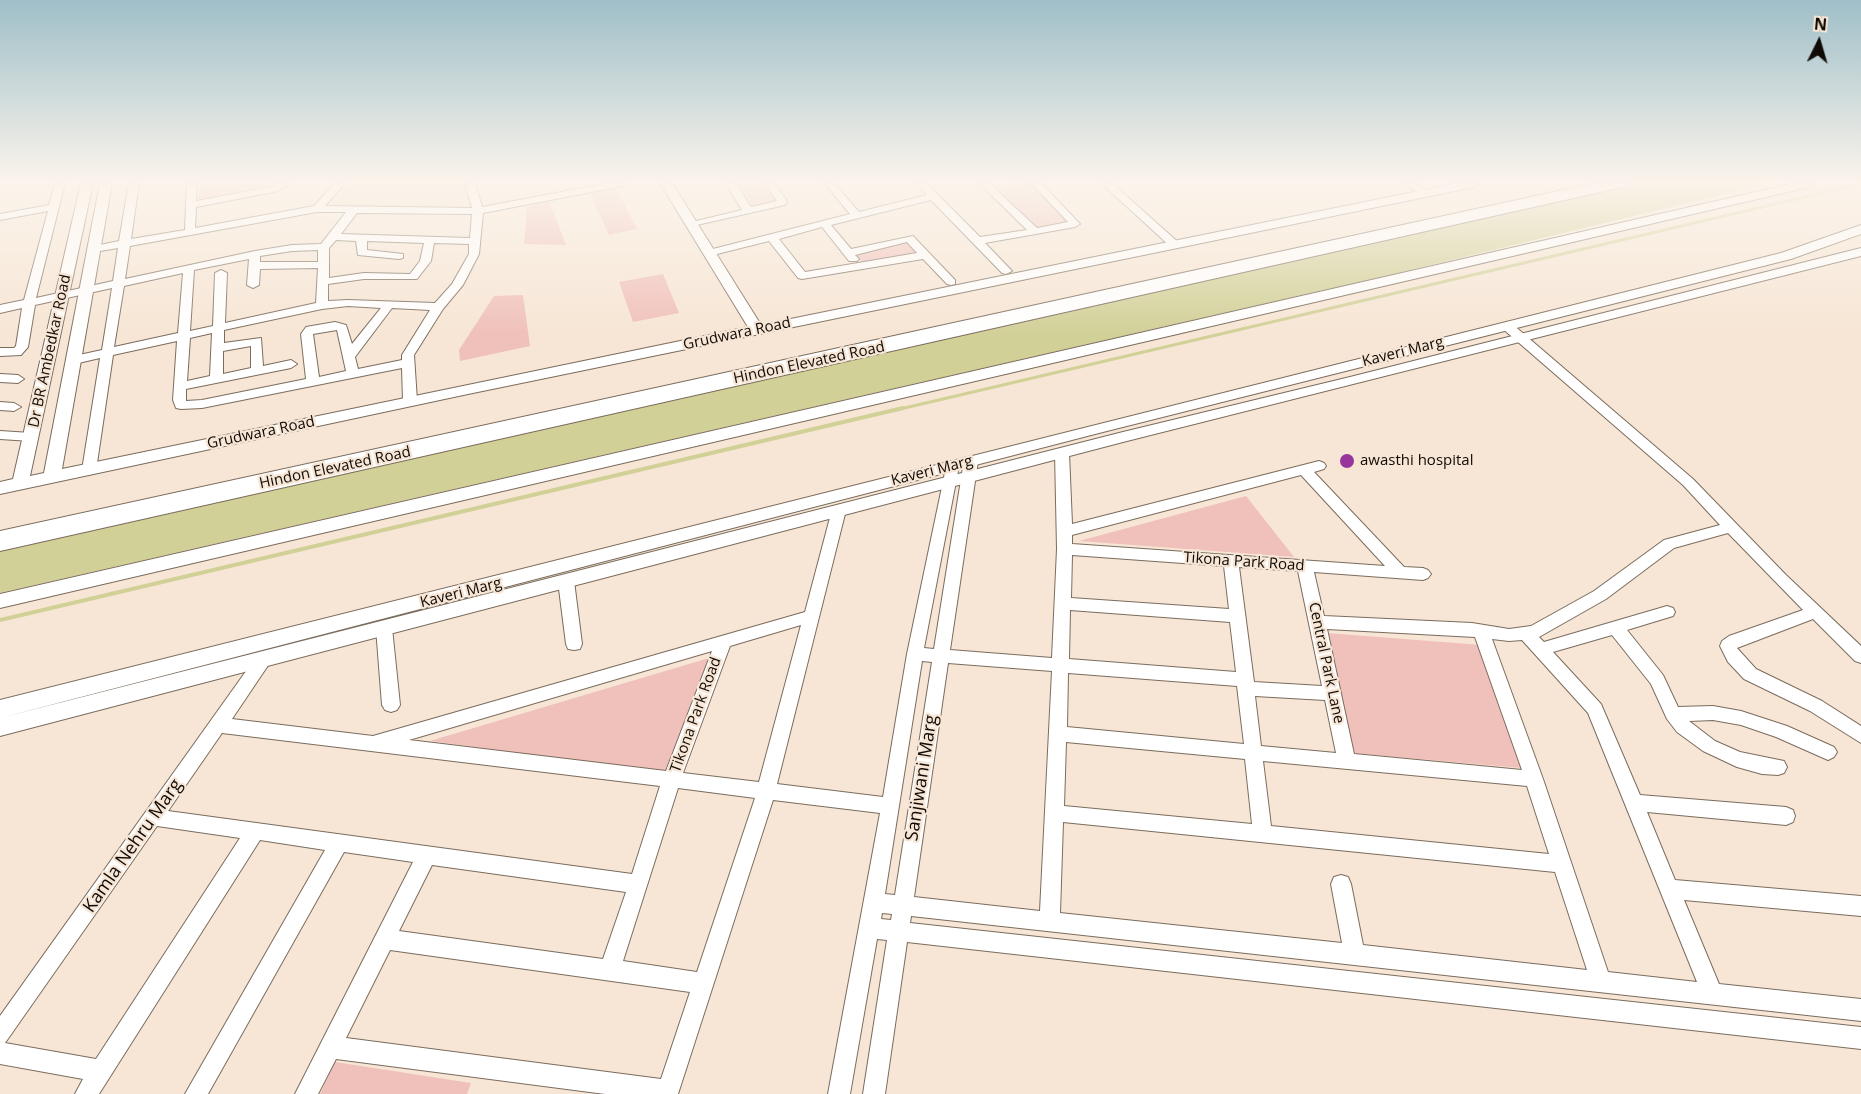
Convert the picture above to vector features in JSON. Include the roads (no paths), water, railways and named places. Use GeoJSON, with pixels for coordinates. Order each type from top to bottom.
{"type":"FeatureCollection","features":[{"type":"Feature","properties":{"kind":"highway","name":"Hindon Elevated Road"},"geometry":{"type":"LineString","coordinates":[[0,528],[1352,234]]}},
{"type":"Feature","properties":{"kind":"highway","name":"Hindon Elevated Road"},"geometry":{"type":"LineString","coordinates":[[0,541],[1387,234]]}},
{"type":"Feature","properties":{"kind":"street"},"geometry":{"type":"LineString","coordinates":[[0,352],[11,353],[22,347],[29,303],[46,234]]}},
{"type":"Feature","properties":{"kind":"street","name":"Dr BR Ambedkar Road"},"geometry":{"type":"LineString","coordinates":[[20,484],[75,234]]}},
{"type":"Feature","properties":{"kind":"street","name":"Dr BR Ambedkar Road"},"geometry":{"type":"LineString","coordinates":[[52,477],[97,234]]}},
{"type":"Feature","properties":{"kind":"street"},"geometry":{"type":"LineString","coordinates":[[88,470],[127,234]]}},
{"type":"Feature","properties":{"kind":"street"},"geometry":{"type":"LineString","coordinates":[[94,249],[174,234]]}},
{"type":"Feature","properties":{"kind":"street"},"geometry":{"type":"LineString","coordinates":[[322,305],[324,247],[335,234]]}},
{"type":"Feature","properties":{"kind":"street"},"geometry":{"type":"LineString","coordinates":[[410,401],[407,363],[411,348],[469,266],[474,254],[476,234]]}},
{"type":"Feature","properties":{"kind":"street"},"geometry":{"type":"LineString","coordinates":[[697,234],[757,330]]}},
{"type":"Feature","properties":{"kind":"street"},"geometry":{"type":"LineString","coordinates":[[709,253],[784,234]]}},
{"type":"Feature","properties":{"kind":"street"},"geometry":{"type":"LineString","coordinates":[[833,234],[858,266]]}},
{"type":"Feature","properties":{"kind":"street"},"geometry":{"type":"LineString","coordinates":[[971,234],[1006,271]]}},
{"type":"Feature","properties":{"kind":"street"},"geometry":{"type":"LineString","coordinates":[[978,241],[1022,234]]}},
{"type":"Feature","properties":{"kind":"street"},"geometry":{"type":"LineString","coordinates":[[1163,234],[1175,245]]}},
{"type":"Feature","properties":{"kind":"street","name":"Grudwara Road"},"geometry":{"type":"LineString","coordinates":[[0,488],[410,401],[1228,234]]}},
{"type":"Feature","properties":{"kind":"street"},"geometry":{"type":"LineString","coordinates":[[0,601],[1588,234]]}},
{"type":"Feature","properties":{"kind":"street","name":"Kaveri Marg"},"geometry":{"type":"LineString","coordinates":[[0,709],[950,474],[1335,369],[1786,256],[1850,234]]}},
{"type":"Feature","properties":{"kind":"street"},"geometry":{"type":"LineString","coordinates":[[333,237],[476,241]]}},
{"type":"Feature","properties":{"kind":"street"},"geometry":{"type":"LineString","coordinates":[[772,237],[802,276],[925,255]]}},
{"type":"Feature","properties":{"kind":"street"},"geometry":{"type":"LineString","coordinates":[[361,238],[360,251],[362,253],[399,256]]}},
{"type":"Feature","properties":{"kind":"street"},"geometry":{"type":"LineString","coordinates":[[848,253],[908,238],[951,282]]}},
{"type":"Feature","properties":{"kind":"street"},"geometry":{"type":"LineString","coordinates":[[322,282],[364,276],[413,277],[425,261],[430,239]]}},
{"type":"Feature","properties":{"kind":"street"},"geometry":{"type":"LineString","coordinates":[[0,309],[189,268],[254,260],[292,248],[324,247]]}},
{"type":"Feature","properties":{"kind":"street","name":"Kaveri Marg"},"geometry":{"type":"LineString","coordinates":[[969,469],[1062,453],[1861,252]]}},
{"type":"Feature","properties":{"kind":"street"},"geometry":{"type":"LineString","coordinates":[[254,260],[274,264],[323,265]]}},
{"type":"Feature","properties":{"kind":"street"},"geometry":{"type":"LineString","coordinates":[[253,285],[254,260]]}},
{"type":"Feature","properties":{"kind":"street"},"geometry":{"type":"LineString","coordinates":[[189,268],[181,405],[190,406],[407,363]]}},
{"type":"Feature","properties":{"kind":"street"},"geometry":{"type":"LineString","coordinates":[[216,378],[221,273]]}},
{"type":"Feature","properties":{"kind":"street"},"geometry":{"type":"LineString","coordinates":[[74,360],[322,305],[348,303],[438,307]]}},
{"type":"Feature","properties":{"kind":"street"},"geometry":{"type":"LineString","coordinates":[[350,355],[389,305]]}},
{"type":"Feature","properties":{"kind":"street"},"geometry":{"type":"LineString","coordinates":[[313,382],[307,334],[310,330],[339,326],[350,355],[353,374]]}},
{"type":"Feature","properties":{"kind":"street"},"geometry":{"type":"LineString","coordinates":[[1507,326],[1688,482],[1861,656]]}},
{"type":"Feature","properties":{"kind":"street"},"geometry":{"type":"LineString","coordinates":[[218,348],[257,341],[256,370]]}},
{"type":"Feature","properties":{"kind":"street"},"geometry":{"type":"LineString","coordinates":[[181,386],[291,364]]}},
{"type":"Feature","properties":{"kind":"street"},"geometry":{"type":"LineString","coordinates":[[1335,369],[1350,382]]}},
{"type":"Feature","properties":{"kind":"street"},"geometry":{"type":"LineString","coordinates":[[0,378],[18,379]]}},
{"type":"Feature","properties":{"kind":"street"},"geometry":{"type":"LineString","coordinates":[[0,406],[14,407]]}},
{"type":"Feature","properties":{"kind":"street"},"geometry":{"type":"LineString","coordinates":[[0,435],[31,437]]}},
{"type":"Feature","properties":{"kind":"street"},"geometry":{"type":"LineString","coordinates":[[1050,921],[1064,541],[1062,453]]}},
{"type":"Feature","properties":{"kind":"street"},"geometry":{"type":"LineString","coordinates":[[1064,541],[1319,466]]}},
{"type":"Feature","properties":{"kind":"street","name":"Sanjiwani Marg"},"geometry":{"type":"LineString","coordinates":[[874,1094],[969,469]]}},
{"type":"Feature","properties":{"kind":"street"},"geometry":{"type":"LineString","coordinates":[[1304,470],[1400,572]]}},
{"type":"Feature","properties":{"kind":"street","name":"Kaveri Marg"},"geometry":{"type":"LineString","coordinates":[[0,727],[839,510],[950,474]]}},
{"type":"Feature","properties":{"kind":"street","name":"Sanjiwani Marg"},"geometry":{"type":"LineString","coordinates":[[839,1094],[891,806],[915,654],[950,474]]}},
{"type":"Feature","properties":{"kind":"street"},"geometry":{"type":"LineString","coordinates":[[330,1047],[668,1092],[766,792],[839,510]]}},
{"type":"Feature","properties":{"kind":"street"},"geometry":{"type":"LineString","coordinates":[[1317,622],[1478,631],[1509,635],[1527,634],[1600,595],[1669,544],[1731,527]]}},
{"type":"Feature","properties":{"kind":"street","name":"Tikona Park Road"},"geometry":{"type":"LineString","coordinates":[[1064,541],[1232,561],[1423,574]]}},
{"type":"Feature","properties":{"kind":"street"},"geometry":{"type":"LineString","coordinates":[[1232,561],[1263,834]]}},
{"type":"Feature","properties":{"kind":"street","name":"Central Park Lane"},"geometry":{"type":"LineString","coordinates":[[1305,566],[1347,761]]}},
{"type":"Feature","properties":{"kind":"street"},"geometry":{"type":"LineString","coordinates":[[566,580],[574,644]]}},
{"type":"Feature","properties":{"kind":"street"},"geometry":{"type":"LineString","coordinates":[[1062,603],[1238,616]]}},
{"type":"Feature","properties":{"kind":"street"},"geometry":{"type":"LineString","coordinates":[[1541,649],[1668,612]]}},
{"type":"Feature","properties":{"kind":"street"},"geometry":{"type":"LineString","coordinates":[[1815,612],[1735,640],[1728,646],[1734,657],[1757,678],[1816,706],[1861,735]]}},
{"type":"Feature","properties":{"kind":"street"},"geometry":{"type":"LineString","coordinates":[[723,643],[811,616]]}},
{"type":"Feature","properties":{"kind":"street"},"geometry":{"type":"LineString","coordinates":[[384,628],[391,705]]}},
{"type":"Feature","properties":{"kind":"street"},"geometry":{"type":"LineString","coordinates":[[1616,628],[1656,680],[1673,714],[1683,727],[1723,753],[1762,766],[1778,767]]}},
{"type":"Feature","properties":{"kind":"street"},"geometry":{"type":"LineString","coordinates":[[1478,631],[1485,639],[1601,981]]}},
{"type":"Feature","properties":{"kind":"street"},"geometry":{"type":"LineString","coordinates":[[1527,634],[1595,709],[1712,993]]}},
{"type":"Feature","properties":{"kind":"street","name":"Tikona Park Road"},"geometry":{"type":"LineString","coordinates":[[369,745],[723,643]]}},
{"type":"Feature","properties":{"kind":"street","name":"Tikona Park Road"},"geometry":{"type":"LineString","coordinates":[[218,725],[369,745],[672,779],[723,643]]}},
{"type":"Feature","properties":{"kind":"street"},"geometry":{"type":"LineString","coordinates":[[915,654],[1060,665],[1332,693]]}},
{"type":"Feature","properties":{"kind":"street","name":"Kamla Nehru Marg"},"geometry":{"type":"LineString","coordinates":[[0,1034],[265,658]]}},
{"type":"Feature","properties":{"kind":"street"},"geometry":{"type":"LineString","coordinates":[[1673,714],[1713,713],[1740,718],[1781,731],[1828,752]]}},
{"type":"Feature","properties":{"kind":"street"},"geometry":{"type":"LineString","coordinates":[[1057,734],[1534,779]]}},
{"type":"Feature","properties":{"kind":"street"},"geometry":{"type":"LineString","coordinates":[[610,970],[672,779],[891,806]]}},
{"type":"Feature","properties":{"kind":"street"},"geometry":{"type":"LineString","coordinates":[[1635,803],[1786,816]]}},
{"type":"Feature","properties":{"kind":"street"},"geometry":{"type":"LineString","coordinates":[[1054,813],[1562,864]]}},
{"type":"Feature","properties":{"kind":"street"},"geometry":{"type":"LineString","coordinates":[[153,818],[638,884]]}},
{"type":"Feature","properties":{"kind":"street"},"geometry":{"type":"LineString","coordinates":[[86,1094],[255,831]]}},
{"type":"Feature","properties":{"kind":"street"},"geometry":{"type":"LineString","coordinates":[[196,1094],[339,843]]}},
{"type":"Feature","properties":{"kind":"street"},"geometry":{"type":"LineString","coordinates":[[306,1094],[427,855]]}},
{"type":"Feature","properties":{"kind":"street"},"geometry":{"type":"LineString","coordinates":[[1341,884],[1354,954]]}},
{"type":"Feature","properties":{"kind":"street"},"geometry":{"type":"LineString","coordinates":[[1670,889],[1861,906]]}},
{"type":"Feature","properties":{"kind":"street"},"geometry":{"type":"LineString","coordinates":[[873,902],[1861,1010]]}},
{"type":"Feature","properties":{"kind":"street"},"geometry":{"type":"LineString","coordinates":[[869,928],[1861,1038]]}},
{"type":"Feature","properties":{"kind":"street"},"geometry":{"type":"LineString","coordinates":[[385,939],[704,983]]}},
{"type":"Feature","properties":{"kind":"street"},"geometry":{"type":"LineString","coordinates":[[0,1053],[100,1071]]}},
{"type":"Feature","properties":{"kind":"waterway"},"geometry":{"type":"LineString","coordinates":[[896,410],[1647,234]]}},
{"type":"Feature","properties":{"kind":"waterway"},"geometry":{"type":"LineString","coordinates":[[0,620],[903,408]]}},
{"type":"Feature","properties":{"kind":"place","name":"awasthi hospital"},"geometry":{"type":"Point","coordinates":[1347,461]}}]}
